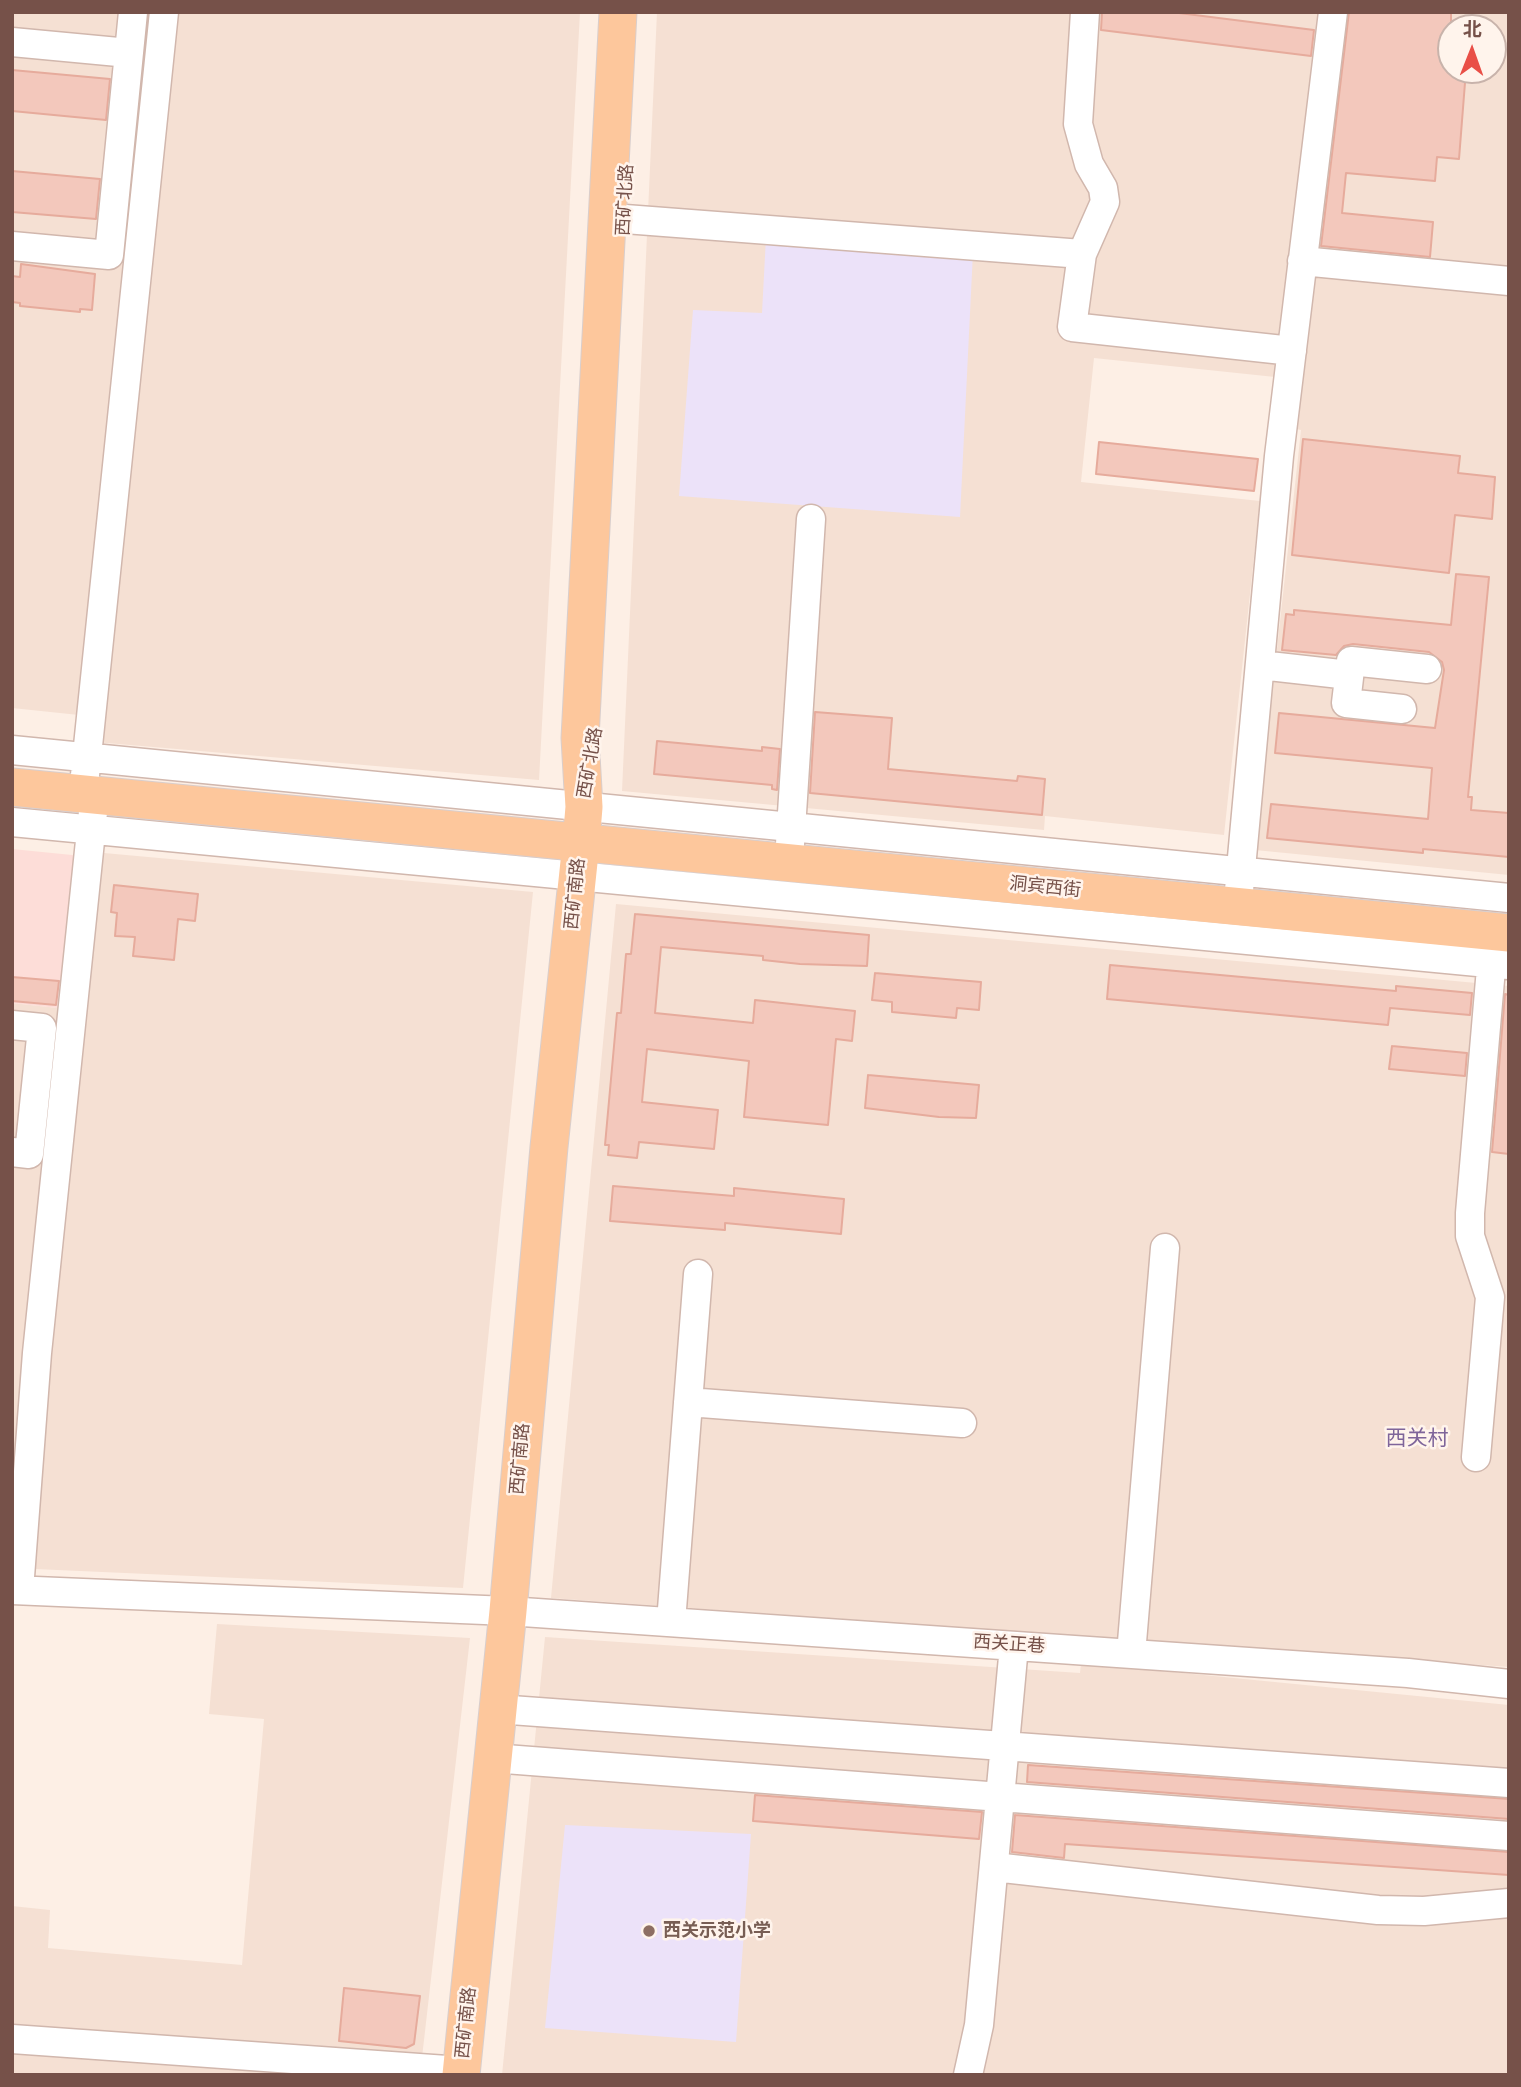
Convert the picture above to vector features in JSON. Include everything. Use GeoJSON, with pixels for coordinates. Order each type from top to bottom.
{"type":"FeatureCollection","features":[{"type":"Feature","properties":{"kind":"main road","name":"西矿北路"},"geometry":{"type":"LineString","coordinates":[[581,842],[580,738],[618,12]]}},
{"type":"Feature","properties":{"kind":"main road","name":"西矿北路"},"geometry":{"type":"LineString","coordinates":[[581,842],[597,739],[636,12]]}},
{"type":"Feature","properties":{"kind":"main road","name":"洞宾西街"},"geometry":{"type":"LineString","coordinates":[[12,787],[90,807],[581,842],[790,845],[1239,889],[1501,948]]}},
{"type":"Feature","properties":{"kind":"main road","name":"西矿南路"},"geometry":{"type":"LineString","coordinates":[[461,2073],[508,1611],[549,1147],[581,842]]}},
{"type":"Feature","properties":{"kind":"street"},"geometry":{"type":"LineString","coordinates":[[12,246],[110,255],[133,12]]}},
{"type":"Feature","properties":{"kind":"street"},"geometry":{"type":"LineString","coordinates":[[33,1154],[90,807],[87,758],[164,12]]}},
{"type":"Feature","properties":{"kind":"street"},"geometry":{"type":"LineString","coordinates":[[1085,12],[1078,124],[1089,164],[1103,188],[1105,202],[1082,254],[1072,327],[1292,351]]}},
{"type":"Feature","properties":{"kind":"street"},"geometry":{"type":"LineString","coordinates":[[1332,12],[1292,351],[1239,889],[1509,898]]}},
{"type":"Feature","properties":{"kind":"street"},"geometry":{"type":"LineString","coordinates":[[12,43],[129,53]]}},
{"type":"Feature","properties":{"kind":"street"},"geometry":{"type":"LineString","coordinates":[[625,219],[1082,254]]}},
{"type":"Feature","properties":{"kind":"street"},"geometry":{"type":"LineString","coordinates":[[1302,261],[1509,281]]}},
{"type":"Feature","properties":{"kind":"street"},"geometry":{"type":"LineString","coordinates":[[790,845],[811,519]]}},
{"type":"Feature","properties":{"kind":"street"},"geometry":{"type":"LineString","coordinates":[[1402,709],[1346,703],[1351,661],[1427,669]]}},
{"type":"Feature","properties":{"kind":"street"},"geometry":{"type":"LineString","coordinates":[[1260,665],[1349,675]]}},
{"type":"Feature","properties":{"kind":"street"},"geometry":{"type":"LineString","coordinates":[[12,750],[87,758],[581,842],[1501,948],[1470,1213],[1470,1236],[1490,1297],[1476,1457]]}},
{"type":"Feature","properties":{"kind":"street"},"geometry":{"type":"LineString","coordinates":[[12,822],[90,807]]}},
{"type":"Feature","properties":{"kind":"street"},"geometry":{"type":"LineString","coordinates":[[12,1025],[42,1028],[33,1154],[37,1353],[16,1590]]}},
{"type":"Feature","properties":{"kind":"street"},"geometry":{"type":"LineString","coordinates":[[1131,1654],[1164,1248]]}},
{"type":"Feature","properties":{"kind":"street"},"geometry":{"type":"LineString","coordinates":[[671,1622],[698,1274]]}},
{"type":"Feature","properties":{"kind":"street"},"geometry":{"type":"LineString","coordinates":[[688,1402],[962,1423]]}},
{"type":"Feature","properties":{"kind":"street","name":"西关正巷"},"geometry":{"type":"LineString","coordinates":[[16,1590],[508,1611],[1408,1673],[1509,1684]]}},
{"type":"Feature","properties":{"kind":"street"},"geometry":{"type":"LineString","coordinates":[[968,2075],[979,2025],[1014,1646]]}},
{"type":"Feature","properties":{"kind":"street"},"geometry":{"type":"LineString","coordinates":[[498,1709],[1509,1783]]}},
{"type":"Feature","properties":{"kind":"street"},"geometry":{"type":"LineString","coordinates":[[492,1758],[1509,1836]]}},
{"type":"Feature","properties":{"kind":"street"},"geometry":{"type":"LineString","coordinates":[[994,1867],[1378,1910],[1424,1911],[1509,1903]]}},
{"type":"Feature","properties":{"kind":"street"},"geometry":{"type":"LineString","coordinates":[[12,2039],[461,2073]]}},
{"type":"Feature","properties":{"kind":"shaded area"},"geometry":{"type":"Polygon","coordinates":[[[12,12],[151,12],[79,715],[12,708],[12,12]]]}},
{"type":"Feature","properties":{"kind":"shaded area"},"geometry":{"type":"Polygon","coordinates":[[[171,12],[580,12],[539,780],[95,742],[171,12]]]}},
{"type":"Feature","properties":{"kind":"shaded area"},"geometry":{"type":"Polygon","coordinates":[[[657,12],[1509,12],[1509,875],[1255,850],[1301,430],[1292,428],[1275,377],[1094,358],[1081,482],[1260,501],[1224,835],[1045,816],[1044,830],[622,791],[657,12]]]}},
{"type":"Feature","properties":{"kind":"shaded area"},"geometry":{"type":"Polygon","coordinates":[[[766,237],[973,252],[960,517],[679,496],[693,310],[762,313],[766,237]]]}},
{"type":"Feature","properties":{"kind":"shaded area"},"geometry":{"type":"Polygon","coordinates":[[[12,849],[82,856],[67,1009],[12,1003],[12,849]]]}},
{"type":"Feature","properties":{"kind":"shaded area"},"geometry":{"type":"Polygon","coordinates":[[[93,852],[533,892],[463,1588],[12,1568],[12,1003],[67,1009],[93,852]]]}},
{"type":"Feature","properties":{"kind":"shaded area"},"geometry":{"type":"Polygon","coordinates":[[[616,904],[1509,986],[1509,1667],[551,1598],[616,904]]]}},
{"type":"Feature","properties":{"kind":"shaded area"},"geometry":{"type":"Polygon","coordinates":[[[217,1624],[470,1638],[420,2075],[12,2075],[12,1906],[50,1910],[48,1948],[242,1965],[264,1719],[209,1714],[217,1624]]]}},
{"type":"Feature","properties":{"kind":"shaded area"},"geometry":{"type":"Polygon","coordinates":[[[545,1637],[1080,1673],[1081,1663],[1509,1705],[1509,2075],[502,2075],[545,1637]]]}},
{"type":"Feature","properties":{"kind":"shaded area","name":"西关示范小学"},"geometry":{"type":"Polygon","coordinates":[[[565,1825],[751,1834],[736,2042],[545,2028],[565,1825]]]}},
{"type":"Feature","properties":{"kind":"building"},"geometry":{"type":"Polygon","coordinates":[[[1102,12],[1171,12],[1314,30],[1311,56],[1101,30],[1102,12]]]}},
{"type":"Feature","properties":{"kind":"building"},"geometry":{"type":"Polygon","coordinates":[[[1349,12],[1451,12],[1437,14],[1437,84],[1465,84],[1459,159],[1437,157],[1435,181],[1346,173],[1342,213],[1433,222],[1430,257],[1321,246],[1349,12]]]}},
{"type":"Feature","properties":{"kind":"building"},"geometry":{"type":"Polygon","coordinates":[[[12,70],[110,79],[106,120],[12,111],[12,70]]]}},
{"type":"Feature","properties":{"kind":"building"},"geometry":{"type":"Polygon","coordinates":[[[12,171],[100,179],[96,219],[12,212],[12,171]]]}},
{"type":"Feature","properties":{"kind":"building"},"geometry":{"type":"Polygon","coordinates":[[[21,264],[95,274],[92,310],[80,309],[80,312],[20,306],[20,303],[12,302],[12,276],[20,277],[21,264]]]}},
{"type":"Feature","properties":{"kind":"building"},"geometry":{"type":"Polygon","coordinates":[[[1303,439],[1460,456],[1458,473],[1495,477],[1492,519],[1455,515],[1449,573],[1292,555],[1303,439]]]}},
{"type":"Feature","properties":{"kind":"building"},"geometry":{"type":"Polygon","coordinates":[[[1099,442],[1258,459],[1254,491],[1096,474],[1099,442]]]}},
{"type":"Feature","properties":{"kind":"building"},"geometry":{"type":"Polygon","coordinates":[[[1456,574],[1489,577],[1468,797],[1472,797],[1471,810],[1509,813],[1509,857],[1423,849],[1423,853],[1267,838],[1271,804],[1428,819],[1432,768],[1275,753],[1279,713],[1435,728],[1444,670],[1442,662],[1429,652],[1353,644],[1344,646],[1336,655],[1282,650],[1286,614],[1294,615],[1294,610],[1451,625],[1456,574]]]}},
{"type":"Feature","properties":{"kind":"building"},"geometry":{"type":"Polygon","coordinates":[[[815,712],[892,718],[888,769],[1017,781],[1018,776],[1045,779],[1042,815],[810,793],[815,712]]]}},
{"type":"Feature","properties":{"kind":"building"},"geometry":{"type":"Polygon","coordinates":[[[657,741],[762,751],[762,747],[780,749],[777,790],[772,789],[772,785],[654,774],[657,741]]]}},
{"type":"Feature","properties":{"kind":"building"},"geometry":{"type":"Polygon","coordinates":[[[114,885],[198,894],[195,921],[178,919],[174,960],[133,956],[135,937],[115,936],[117,913],[111,912],[114,885]]]}},
{"type":"Feature","properties":{"kind":"building"},"geometry":{"type":"Polygon","coordinates":[[[635,914],[869,935],[867,966],[800,964],[763,960],[763,956],[661,947],[655,1013],[753,1023],[755,1000],[855,1011],[852,1041],[836,1039],[828,1125],[744,1117],[749,1061],[647,1049],[642,1102],[718,1110],[714,1149],[639,1142],[637,1158],[608,1155],[609,1145],[605,1145],[617,1013],[621,1013],[626,954],[631,954],[635,914]]]}},
{"type":"Feature","properties":{"kind":"building"},"geometry":{"type":"Polygon","coordinates":[[[1110,965],[1396,991],[1396,986],[1472,993],[1470,1015],[1390,1008],[1388,1025],[1107,999],[1110,965]]]}},
{"type":"Feature","properties":{"kind":"building"},"geometry":{"type":"Polygon","coordinates":[[[875,973],[981,982],[979,1010],[957,1008],[956,1018],[892,1012],[892,1002],[872,1000],[875,973]]]}},
{"type":"Feature","properties":{"kind":"building"},"geometry":{"type":"Polygon","coordinates":[[[12,977],[59,981],[56,1005],[12,1001],[12,977]]]}},
{"type":"Feature","properties":{"kind":"building"},"geometry":{"type":"Polygon","coordinates":[[[1505,994],[1509,995],[1509,1154],[1492,1152],[1505,994]]]}},
{"type":"Feature","properties":{"kind":"building"},"geometry":{"type":"Polygon","coordinates":[[[1392,1046],[1467,1053],[1465,1076],[1389,1069],[1392,1046]]]}},
{"type":"Feature","properties":{"kind":"building"},"geometry":{"type":"Polygon","coordinates":[[[868,1075],[979,1085],[976,1118],[939,1117],[865,1108],[868,1075]]]}},
{"type":"Feature","properties":{"kind":"building"},"geometry":{"type":"Polygon","coordinates":[[[613,1186],[734,1196],[734,1188],[844,1199],[841,1234],[725,1223],[725,1230],[610,1221],[613,1186]]]}},
{"type":"Feature","properties":{"kind":"building"},"geometry":{"type":"Polygon","coordinates":[[[1028,1765],[1509,1799],[1509,1819],[1027,1782],[1028,1765]]]}},
{"type":"Feature","properties":{"kind":"building"},"geometry":{"type":"Polygon","coordinates":[[[755,1795],[982,1812],[979,1839],[753,1821],[755,1795]]]}},
{"type":"Feature","properties":{"kind":"building"},"geometry":{"type":"Polygon","coordinates":[[[1015,1815],[1509,1852],[1509,1875],[1065,1844],[1064,1858],[1012,1852],[1015,1815]]]}},
{"type":"Feature","properties":{"kind":"building"},"geometry":{"type":"Polygon","coordinates":[[[344,1988],[420,1996],[414,2044],[406,2048],[339,2041],[344,1988]]]}},
{"type":"Feature","properties":{"kind":"place","name":"西关示范小学"},"geometry":{"type":"Point","coordinates":[649,1931]}},
{"type":"Feature","properties":{"kind":"district","name":"西关村"},"geometry":{"type":"Point","coordinates":[1417,1440]}}]}
